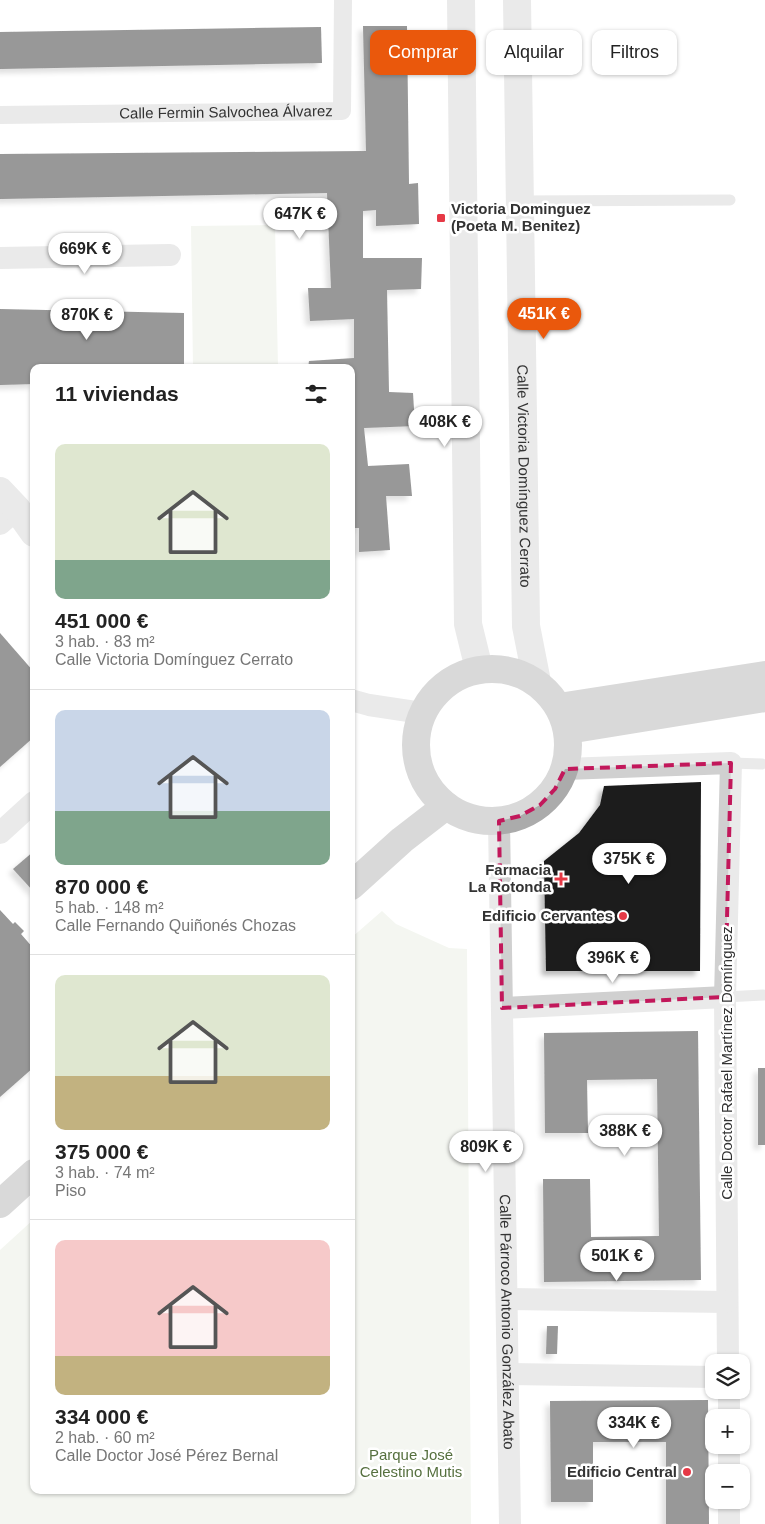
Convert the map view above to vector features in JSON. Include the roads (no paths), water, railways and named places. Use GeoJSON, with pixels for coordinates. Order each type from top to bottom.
{"type":"FeatureCollection","features":[{"type":"Feature","properties":{"kind":"main road"},"geometry":{"type":"LineString","coordinates":[[479,669],[500,669],[519,673],[536,682],[549,693],[563,718],[569,750],[565,769],[555,789],[540,805],[520,816],[499,821],[480,820],[462,815],[446,806],[431,792],[421,774],[416,754],[416,733],[422,714],[436,693],[456,677],[479,669]]}},
{"type":"Feature","properties":{"kind":"main road"},"geometry":{"type":"LineString","coordinates":[[563,718],[765,675]]}},
{"type":"Feature","properties":{"kind":"main road"},"geometry":{"type":"LineString","coordinates":[[563,718],[765,698]]}},
{"type":"Feature","properties":{"kind":"main road"},"geometry":{"type":"LineString","coordinates":[[355,882],[402,840],[446,806]]}},
{"type":"Feature","properties":{"kind":"main road"},"geometry":{"type":"LineString","coordinates":[[0,1204],[30,1177]]}},
{"type":"Feature","properties":{"kind":"street","name":"Calle Fermin Salvochea Álvarez"},"geometry":{"type":"LineString","coordinates":[[0,115],[342,111],[343,0]]}},
{"type":"Feature","properties":{"kind":"street"},"geometry":{"type":"LineString","coordinates":[[462,0],[468,624],[479,669]]}},
{"type":"Feature","properties":{"kind":"street","name":"Calle Victoria Domínguez Cerrato"},"geometry":{"type":"LineString","coordinates":[[517,0],[526,626],[536,682]]}},
{"type":"Feature","properties":{"kind":"street"},"geometry":{"type":"LineString","coordinates":[[0,258],[170,254]]}},
{"type":"Feature","properties":{"kind":"street"},"geometry":{"type":"LineString","coordinates":[[6,508],[30,529]]}},
{"type":"Feature","properties":{"kind":"street"},"geometry":{"type":"LineString","coordinates":[[355,701],[422,714]]}},
{"type":"Feature","properties":{"kind":"street"},"geometry":{"type":"LineString","coordinates":[[565,769],[731,763]]}},
{"type":"Feature","properties":{"kind":"street","name":"Calle Doctor Rafael Martínez Domínguez"},"geometry":{"type":"LineString","coordinates":[[728,1354],[725,998],[731,763]]}},
{"type":"Feature","properties":{"kind":"street"},"geometry":{"type":"LineString","coordinates":[[0,833],[30,806]]}},
{"type":"Feature","properties":{"kind":"street","name":"Calle Párroco Antonio González Abato"},"geometry":{"type":"LineString","coordinates":[[499,821],[510,1524]]}},
{"type":"Feature","properties":{"kind":"street"},"geometry":{"type":"LineString","coordinates":[[502,1008],[725,998]]}},
{"type":"Feature","properties":{"kind":"street"},"geometry":{"type":"LineString","coordinates":[[507,1300],[727,1302]]}},
{"type":"Feature","properties":{"kind":"street"},"geometry":{"type":"LineString","coordinates":[[508,1374],[705,1377]]}},
{"type":"Feature","properties":{"kind":"street"},"geometry":{"type":"LineString","coordinates":[[729,1509],[729,1524]]}},
{"type":"Feature","properties":{"kind":"lane"},"geometry":{"type":"LineString","coordinates":[[520,201],[730,200]]}},
{"type":"Feature","properties":{"kind":"lane"},"geometry":{"type":"LineString","coordinates":[[731,763],[762,764]]}},
{"type":"Feature","properties":{"kind":"lane"},"geometry":{"type":"LineString","coordinates":[[725,998],[763,995]]}},
{"type":"Feature","properties":{"kind":"place","name":"Victoria Dominguez (Poeta M. Benitez)"},"geometry":{"type":"Point","coordinates":[441,218]}},
{"type":"Feature","properties":{"kind":"place","name":"Farmacia La Rotonda"},"geometry":{"type":"Point","coordinates":[561,879]}},
{"type":"Feature","properties":{"kind":"place","name":"Edificio Cervantes"},"geometry":{"type":"Point","coordinates":[623,916]}},
{"type":"Feature","properties":{"kind":"place","name":"Edificio Central"},"geometry":{"type":"Point","coordinates":[687,1472]}},
{"type":"Feature","properties":{"kind":"park label","name":"Parque José Celestino Mutis"},"geometry":{"type":"Point","coordinates":[411,1464]}}]}
